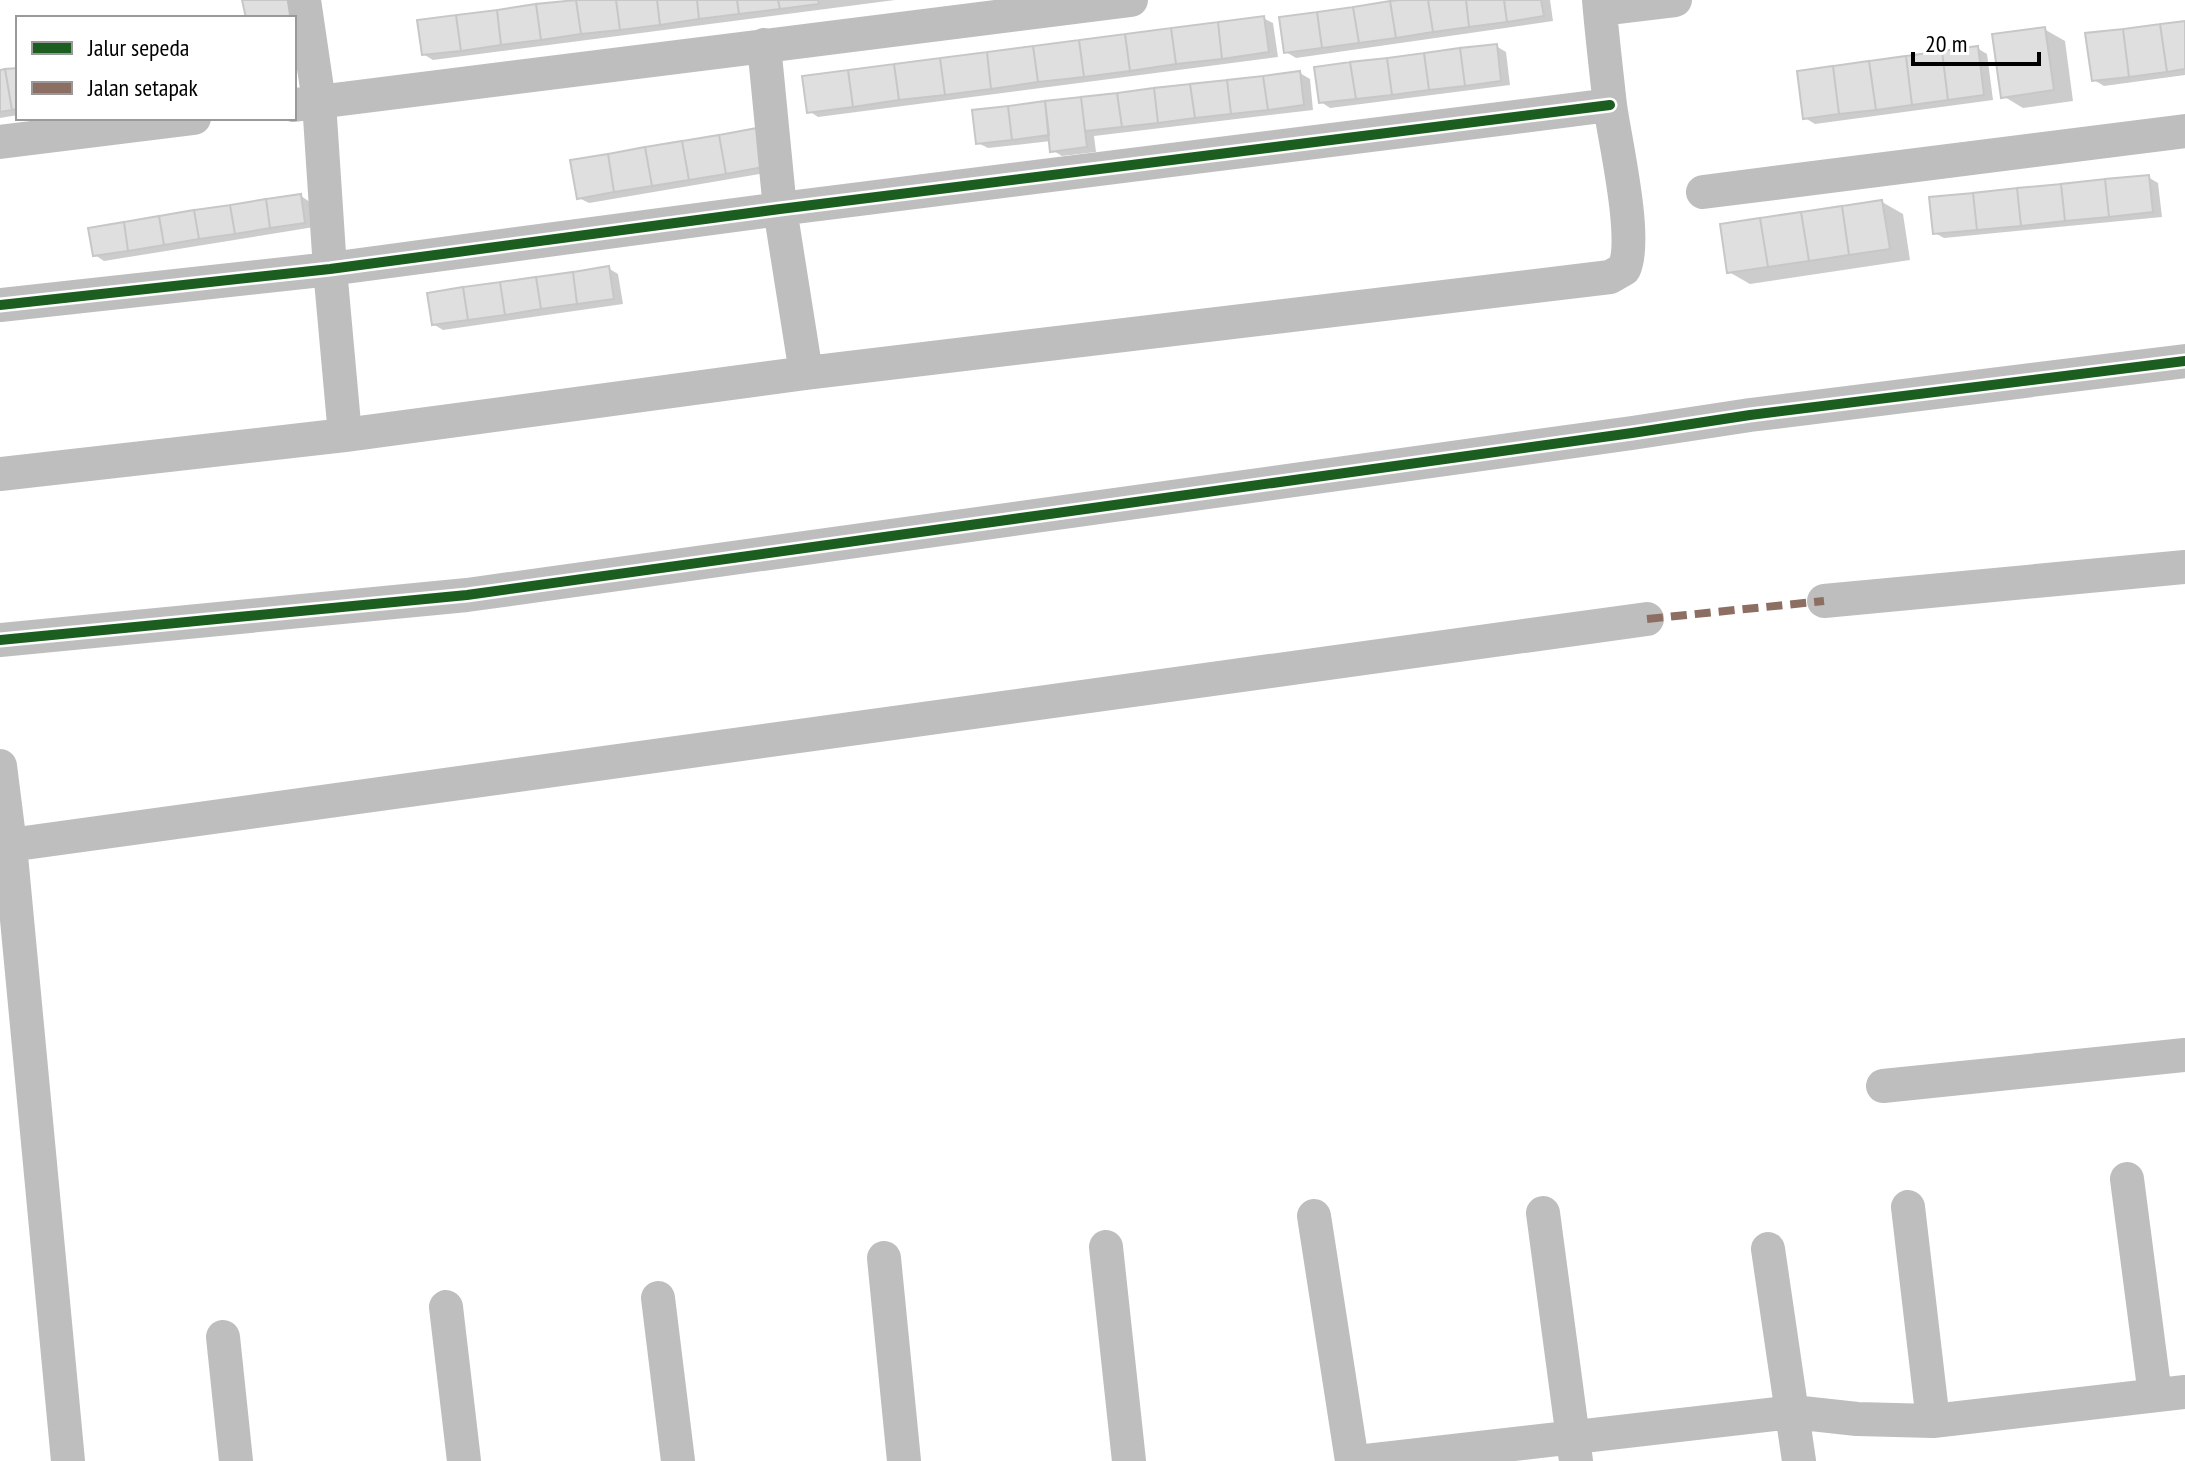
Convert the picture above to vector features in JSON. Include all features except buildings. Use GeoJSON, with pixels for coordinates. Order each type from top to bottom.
{"type":"FeatureCollection","features":[{"type":"Feature","properties":{"kind":"street"},"geometry":{"type":"LineString","coordinates":[[304,0],[307,104],[330,269],[345,435]]}},
{"type":"Feature","properties":{"kind":"street"},"geometry":{"type":"LineString","coordinates":[[307,104],[1131,0]]}},
{"type":"Feature","properties":{"kind":"street"},"geometry":{"type":"LineString","coordinates":[[0,474],[345,435],[806,373],[1610,277],[1624,269],[1629,255],[1627,211],[1610,105],[1599,4],[1675,0]]}},
{"type":"Feature","properties":{"kind":"street"},"geometry":{"type":"LineString","coordinates":[[764,45],[780,209],[806,373]]}},
{"type":"Feature","properties":{"kind":"street"},"geometry":{"type":"LineString","coordinates":[[0,305],[330,269],[1610,105]]}},
{"type":"Feature","properties":{"kind":"street"},"geometry":{"type":"LineString","coordinates":[[0,142],[178,120]]}},
{"type":"Feature","properties":{"kind":"street"},"geometry":{"type":"LineString","coordinates":[[1703,192],[2185,131]]}},
{"type":"Feature","properties":{"kind":"street"},"geometry":{"type":"LineString","coordinates":[[0,640],[467,595],[1750,415],[2185,361]]}},
{"type":"Feature","properties":{"kind":"street"},"geometry":{"type":"LineString","coordinates":[[1824,601],[2185,567]]}},
{"type":"Feature","properties":{"kind":"street"},"geometry":{"type":"LineString","coordinates":[[10,845],[1647,619]]}},
{"type":"Feature","properties":{"kind":"street"},"geometry":{"type":"LineString","coordinates":[[0,766],[68,1461]]}},
{"type":"Feature","properties":{"kind":"street"},"geometry":{"type":"LineString","coordinates":[[1883,1086],[2185,1055]]}},
{"type":"Feature","properties":{"kind":"street"},"geometry":{"type":"LineString","coordinates":[[1366,1461],[1575,1450],[1793,1412],[1857,1419],[1933,1421],[2170,1394],[2127,1179]]}},
{"type":"Feature","properties":{"kind":"street"},"geometry":{"type":"LineString","coordinates":[[1908,1207],[1933,1421]]}},
{"type":"Feature","properties":{"kind":"street"},"geometry":{"type":"LineString","coordinates":[[1543,1213],[1575,1450]]}},
{"type":"Feature","properties":{"kind":"street"},"geometry":{"type":"LineString","coordinates":[[1314,1216],[1352,1461]]}},
{"type":"Feature","properties":{"kind":"street"},"geometry":{"type":"LineString","coordinates":[[1106,1247],[1129,1461]]}},
{"type":"Feature","properties":{"kind":"street"},"geometry":{"type":"LineString","coordinates":[[1768,1249],[1799,1461]]}},
{"type":"Feature","properties":{"kind":"street"},"geometry":{"type":"LineString","coordinates":[[884,1258],[904,1461]]}},
{"type":"Feature","properties":{"kind":"street"},"geometry":{"type":"LineString","coordinates":[[658,1298],[678,1461]]}},
{"type":"Feature","properties":{"kind":"street"},"geometry":{"type":"LineString","coordinates":[[446,1307],[464,1461]]}},
{"type":"Feature","properties":{"kind":"street"},"geometry":{"type":"LineString","coordinates":[[223,1337],[236,1461]]}},
{"type":"Feature","properties":{"kind":"marked path"},"geometry":{"type":"LineString","coordinates":[[1647,619],[1824,601]]}},
{"type":"Feature","properties":{"kind":"cycle path"},"geometry":{"type":"LineString","coordinates":[[0,305],[330,269],[1610,105]]}},
{"type":"Feature","properties":{"kind":"cycle path"},"geometry":{"type":"LineString","coordinates":[[0,640],[467,595],[1750,415],[2185,361]]}}]}
